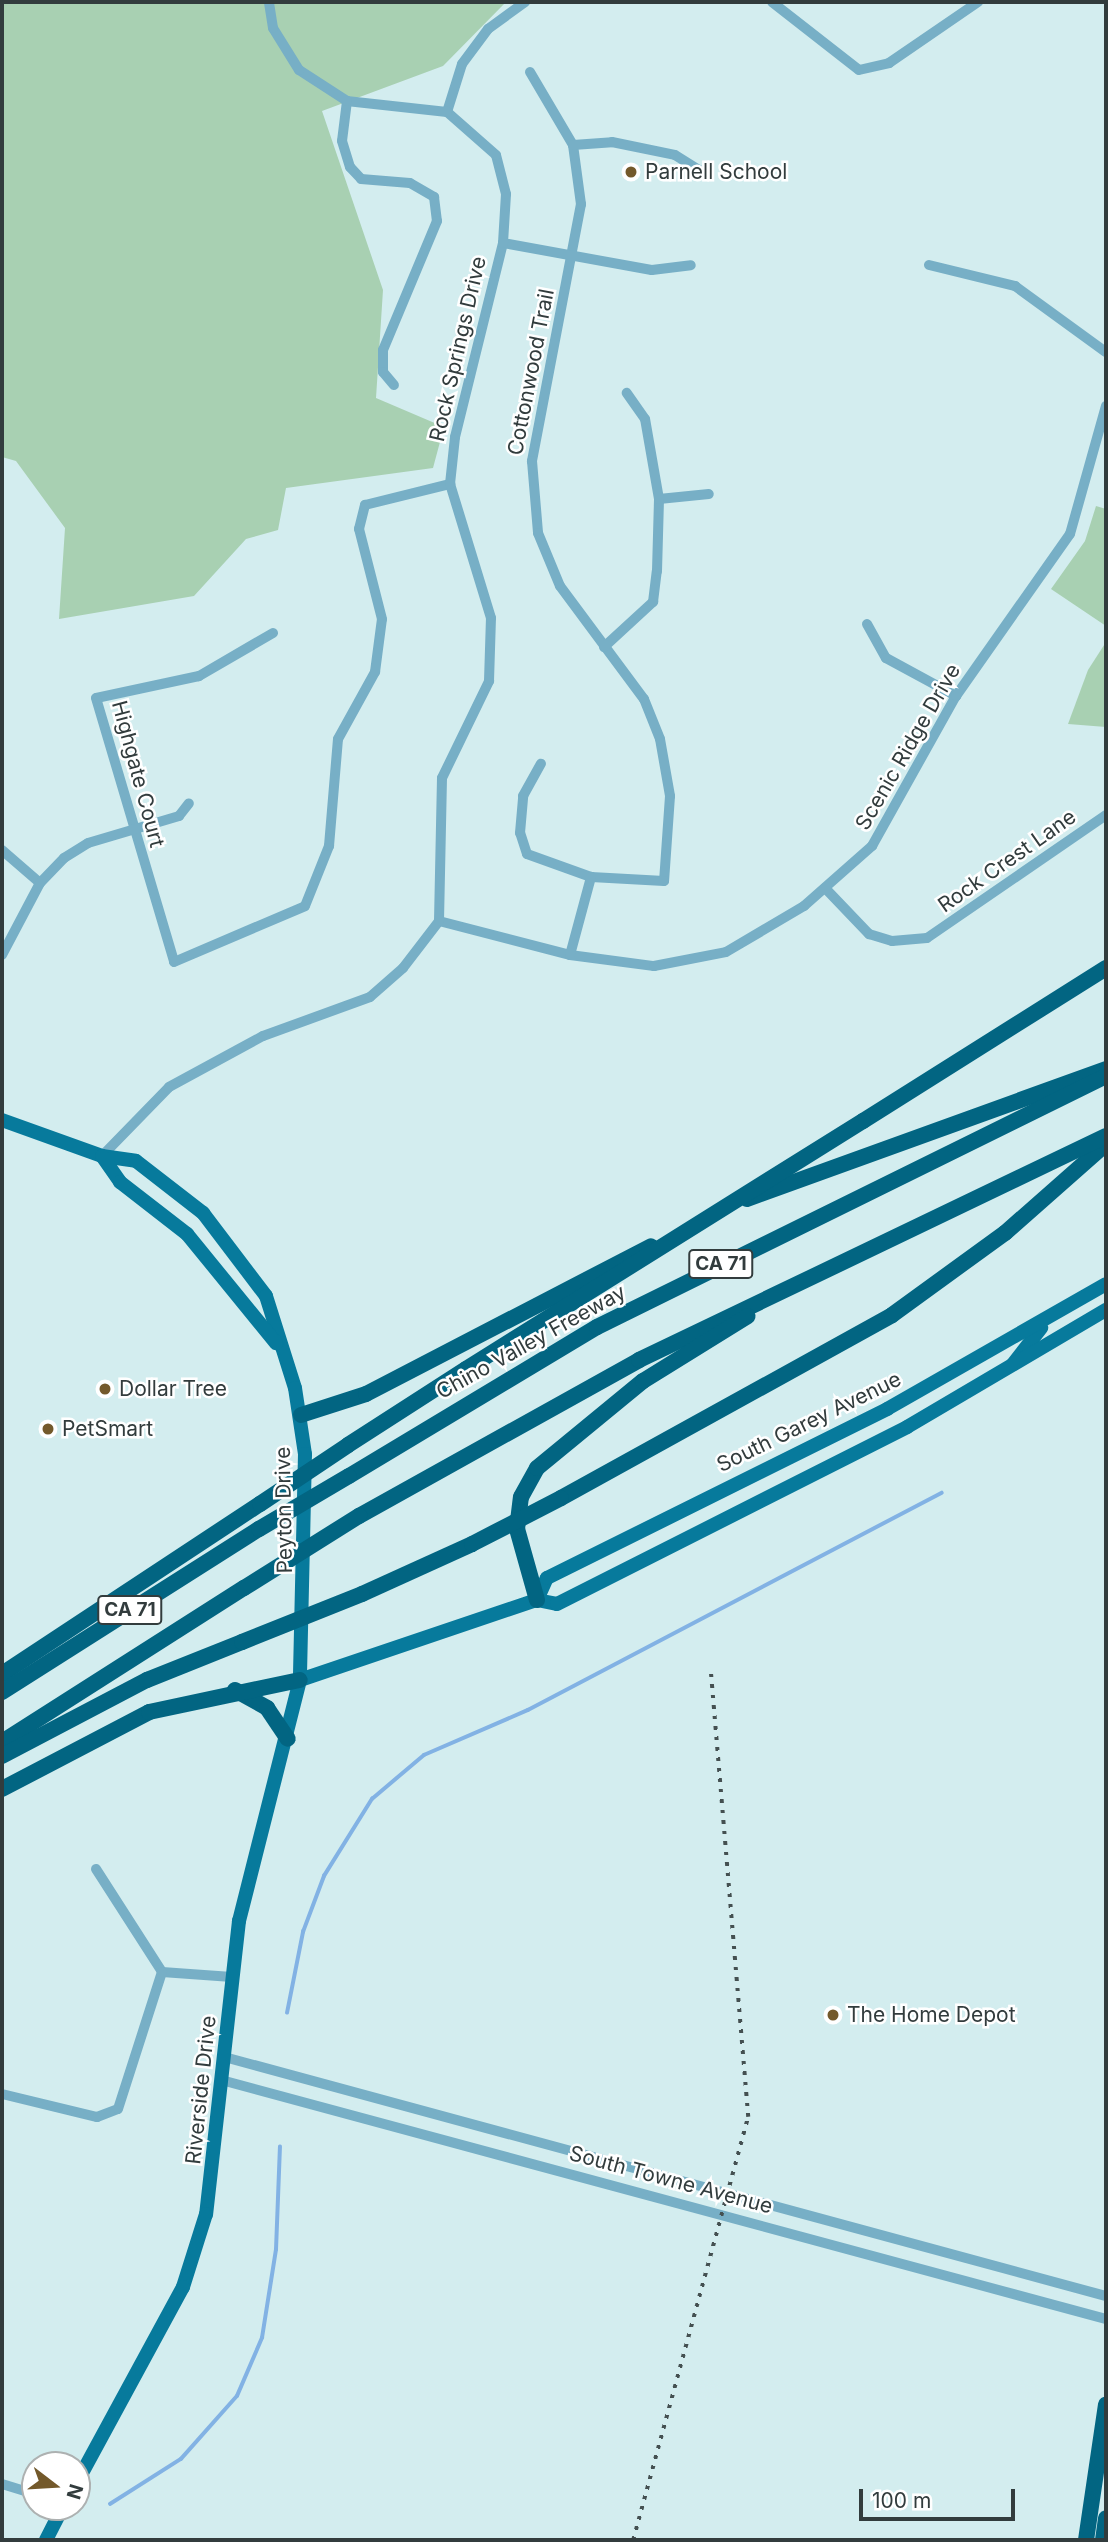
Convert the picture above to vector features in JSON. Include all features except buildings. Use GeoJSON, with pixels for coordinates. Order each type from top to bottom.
{"type":"FeatureCollection","features":[{"type":"Feature","properties":{"kind":"highway"},"geometry":{"type":"LineString","coordinates":[[2,1674],[466,1369],[1106,968]]}},
{"type":"Feature","properties":{"kind":"highway"},"geometry":{"type":"LineString","coordinates":[[301,1415],[352,1401],[744,1200],[1106,1069]]}},
{"type":"Feature","properties":{"kind":"highway","name":"Chino Valley Freeway"},"geometry":{"type":"LineString","coordinates":[[2,1692],[259,1530],[597,1327],[1106,1076]]}},
{"type":"Feature","properties":{"kind":"highway","name":"CA 71"},"geometry":{"type":"LineString","coordinates":[[2,1742],[359,1516],[639,1360],[804,1278],[1106,1136]]}},
{"type":"Feature","properties":{"kind":"highway"},"geometry":{"type":"LineString","coordinates":[[2,1756],[147,1680],[362,1594],[472,1544],[838,1349],[1005,1233],[1106,1144]]}},
{"type":"Feature","properties":{"kind":"highway"},"geometry":{"type":"LineString","coordinates":[[537,1600],[517,1529],[521,1497],[537,1468],[643,1381],[804,1278]]}},
{"type":"Feature","properties":{"kind":"highway"},"geometry":{"type":"LineString","coordinates":[[2,1789],[125,1721],[235,1690],[300,1680]]}},
{"type":"Feature","properties":{"kind":"highway"},"geometry":{"type":"LineString","coordinates":[[235,1690],[267,1708],[288,1739]]}},
{"type":"Feature","properties":{"kind":"highway"},"geometry":{"type":"LineString","coordinates":[[1086,2540],[1106,2404]]}},
{"type":"Feature","properties":{"kind":"highway"},"geometry":{"type":"LineString","coordinates":[[1103,2540],[1106,2518]]}},
{"type":"Feature","properties":{"kind":"main road","name":"Peyton Drive"},"geometry":{"type":"LineString","coordinates":[[2,1120],[102,1156],[136,1161],[203,1213],[266,1296],[277,1344],[301,1415],[308,1522],[300,1680]]}},
{"type":"Feature","properties":{"kind":"main road","name":"Peyton Drive"},"geometry":{"type":"LineString","coordinates":[[102,1156],[120,1182],[187,1234],[277,1344]]}},
{"type":"Feature","properties":{"kind":"main road","name":"South Garey Avenue"},"geometry":{"type":"LineString","coordinates":[[537,1600],[547,1578],[887,1409],[1106,1284]]}},
{"type":"Feature","properties":{"kind":"main road"},"geometry":{"type":"LineString","coordinates":[[1013,1364],[1060,1310]]}},
{"type":"Feature","properties":{"kind":"main road"},"geometry":{"type":"LineString","coordinates":[[300,1680],[537,1600],[557,1604],[730,1519],[1106,1310]]}},
{"type":"Feature","properties":{"kind":"main road","name":"Riverside Drive"},"geometry":{"type":"LineString","coordinates":[[91,2456],[183,2287],[206,2214],[228,2058],[232,1977],[250,1866],[288,1739],[300,1680]]}},
{"type":"Feature","properties":{"kind":"main road"},"geometry":{"type":"LineString","coordinates":[[46,2540],[55,2521]]}},
{"type":"Feature","properties":{"kind":"street"},"geometry":{"type":"LineString","coordinates":[[269,2],[273,28],[299,70],[347,101],[447,112],[462,64],[488,29],[525,2]]}},
{"type":"Feature","properties":{"kind":"street"},"geometry":{"type":"LineString","coordinates":[[772,2],[859,70],[889,63],[978,2]]}},
{"type":"Feature","properties":{"kind":"street","name":"Cottonwood Trail"},"geometry":{"type":"LineString","coordinates":[[530,72],[573,145],[581,204],[574,256],[547,369],[533,473],[538,533],[560,586],[644,699],[660,739],[670,796],[664,881],[591,877]]}},
{"type":"Feature","properties":{"kind":"street"},"geometry":{"type":"LineString","coordinates":[[347,101],[342,141],[349,167],[362,179],[410,183],[434,197],[437,221],[383,350],[383,372],[394,385]]}},
{"type":"Feature","properties":{"kind":"street","name":"Rock Springs Drive"},"geometry":{"type":"LineString","coordinates":[[439,921],[442,778],[489,681],[491,618],[450,484],[455,437],[503,243],[506,194],[496,155],[447,112]]}},
{"type":"Feature","properties":{"kind":"street"},"geometry":{"type":"LineString","coordinates":[[573,145],[612,142],[662,152],[702,172]]}},
{"type":"Feature","properties":{"kind":"street"},"geometry":{"type":"LineString","coordinates":[[503,243],[652,270],[691,265]]}},
{"type":"Feature","properties":{"kind":"street"},"geometry":{"type":"LineString","coordinates":[[929,265],[1015,286],[1106,352]]}},
{"type":"Feature","properties":{"kind":"street"},"geometry":{"type":"LineString","coordinates":[[604,647],[653,602],[659,499],[645,419],[627,393]]}},
{"type":"Feature","properties":{"kind":"street","name":"Scenic Ridge Drive"},"geometry":{"type":"LineString","coordinates":[[439,921],[570,955],[654,966],[726,952],[825,888],[872,846],[895,813],[956,696],[1070,534],[1106,406]]}},
{"type":"Feature","properties":{"kind":"street","name":"Highgate Court"},"geometry":{"type":"LineString","coordinates":[[273,633],[199,676],[96,698],[132,832],[174,962],[305,906],[330,846],[338,739],[375,672],[382,619],[359,529],[365,505],[450,484]]}},
{"type":"Feature","properties":{"kind":"street"},"geometry":{"type":"LineString","coordinates":[[659,499],[709,494]]}},
{"type":"Feature","properties":{"kind":"street"},"geometry":{"type":"LineString","coordinates":[[867,624],[886,658],[956,696]]}},
{"type":"Feature","properties":{"kind":"street"},"geometry":{"type":"LineString","coordinates":[[541,764],[523,796],[520,833],[527,854],[591,877],[570,955]]}},
{"type":"Feature","properties":{"kind":"street"},"geometry":{"type":"LineString","coordinates":[[2,955],[40,883],[88,843],[179,816],[189,803]]}},
{"type":"Feature","properties":{"kind":"street","name":"Rock Crest Lane"},"geometry":{"type":"LineString","coordinates":[[825,888],[869,934],[892,941],[927,938],[1106,814]]}},
{"type":"Feature","properties":{"kind":"street"},"geometry":{"type":"LineString","coordinates":[[2,850],[40,883]]}},
{"type":"Feature","properties":{"kind":"street"},"geometry":{"type":"LineString","coordinates":[[102,1156],[169,1087],[214,1060],[370,998],[439,921]]}},
{"type":"Feature","properties":{"kind":"street"},"geometry":{"type":"LineString","coordinates":[[96,1870],[162,1972]]}},
{"type":"Feature","properties":{"kind":"street"},"geometry":{"type":"LineString","coordinates":[[162,1972],[232,1977]]}},
{"type":"Feature","properties":{"kind":"street"},"geometry":{"type":"LineString","coordinates":[[2,2094],[97,2118],[118,2109],[162,1972]]}},
{"type":"Feature","properties":{"kind":"street","name":"South Towne Avenue"},"geometry":{"type":"LineString","coordinates":[[228,2058],[1106,2296]]}},
{"type":"Feature","properties":{"kind":"street","name":"South Towne Avenue"},"geometry":{"type":"LineString","coordinates":[[225,2081],[1106,2319]]}},
{"type":"Feature","properties":{"kind":"street"},"geometry":{"type":"LineString","coordinates":[[2,2484],[21,2490]]}},
{"type":"Feature","properties":{"kind":"green space"},"geometry":{"type":"Polygon","coordinates":[[[2,2],[506,2],[443,66],[322,111],[383,290],[376,398],[444,427],[433,468],[286,488],[278,530],[246,539],[194,596],[59,619],[65,528],[16,461],[2,457],[2,2]]]}},
{"type":"Feature","properties":{"kind":"green space"},"geometry":{"type":"Polygon","coordinates":[[[1096,506],[1106,509],[1106,626],[1051,589],[1085,541],[1096,506]]]}},
{"type":"Feature","properties":{"kind":"green space"},"geometry":{"type":"Polygon","coordinates":[[[1106,642],[1106,727],[1068,724],[1088,670],[1106,642]]]}},
{"type":"Feature","properties":{"kind":"waterway"},"geometry":{"type":"LineString","coordinates":[[287,2013],[303,1932],[324,1876],[372,1799],[424,1755],[528,1710],[941,1493]]}},
{"type":"Feature","properties":{"kind":"waterway"},"geometry":{"type":"LineString","coordinates":[[110,2504],[181,2459],[237,2396],[262,2338],[276,2250],[280,2147]]}},
{"type":"Feature","properties":{"kind":"railway"},"geometry":{"type":"LineString","coordinates":[[633,2540],[748,2117],[711,1674]]}},
{"type":"Feature","properties":{"kind":"place","name":"Parnell School"},"geometry":{"type":"Point","coordinates":[631,172]}},
{"type":"Feature","properties":{"kind":"place","name":"Dollar Tree"},"geometry":{"type":"Point","coordinates":[105,1389]}},
{"type":"Feature","properties":{"kind":"place","name":"PetSmart"},"geometry":{"type":"Point","coordinates":[48,1429]}},
{"type":"Feature","properties":{"kind":"place","name":"The Home Depot"},"geometry":{"type":"Point","coordinates":[833,2015]}}]}
